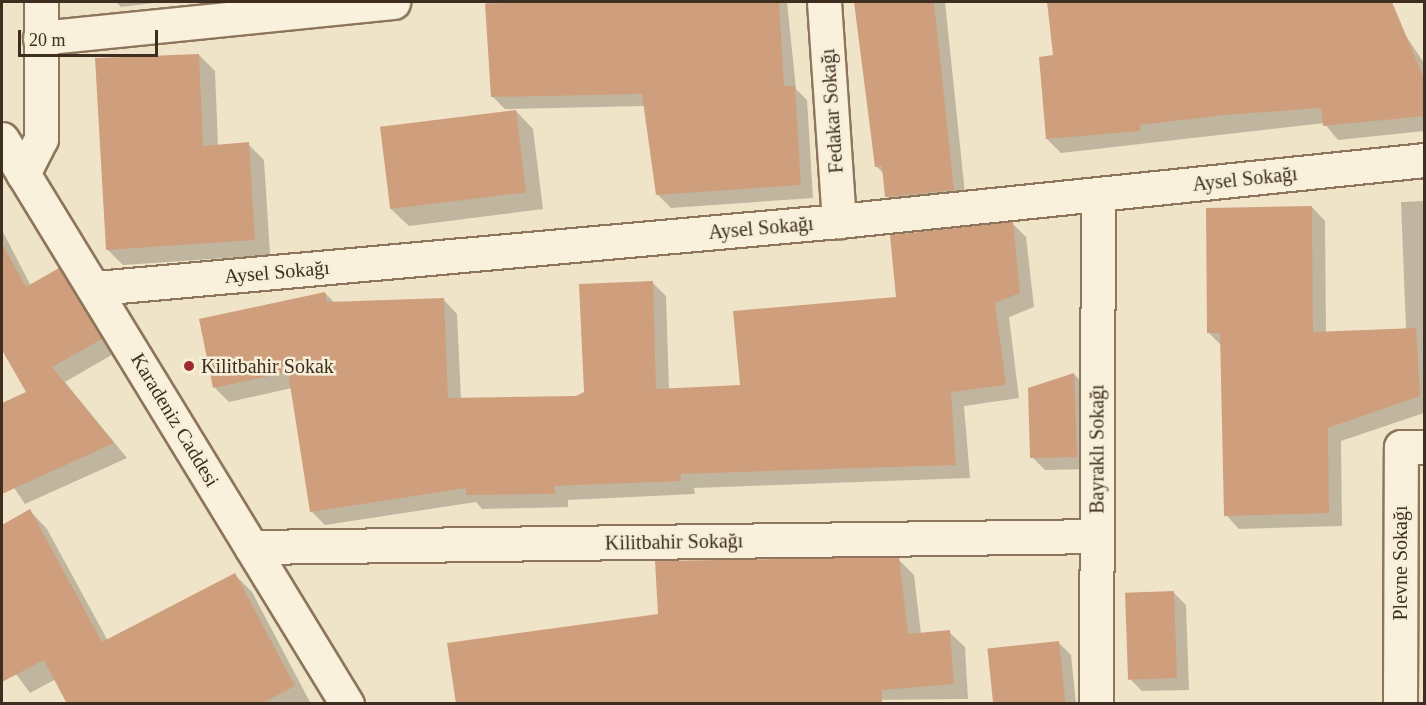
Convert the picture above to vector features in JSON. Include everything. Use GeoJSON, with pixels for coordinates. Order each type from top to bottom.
{"type":"FeatureCollection","features":[{"type":"Feature","properties":{"kind":"street"},"geometry":{"type":"LineString","coordinates":[[23,174],[41,139],[41,2]]}},
{"type":"Feature","properties":{"kind":"street"},"geometry":{"type":"LineString","coordinates":[[40,38],[393,2]]}},
{"type":"Feature","properties":{"kind":"street","name":"Fedakar Sokağı"},"geometry":{"type":"LineString","coordinates":[[824,2],[839,221]]}},
{"type":"Feature","properties":{"kind":"street","name":"Karadeniz Caddesi"},"geometry":{"type":"LineString","coordinates":[[2,139],[97,288],[250,548],[347,704]]}},
{"type":"Feature","properties":{"kind":"street","name":"Aysel Sokağı"},"geometry":{"type":"LineString","coordinates":[[97,288],[839,221],[1425,160]]}},
{"type":"Feature","properties":{"kind":"street","name":"Bayraklı Sokağı"},"geometry":{"type":"LineString","coordinates":[[1096,704],[1098,194]]}},
{"type":"Feature","properties":{"kind":"street","name":"Plevne Sokağı"},"geometry":{"type":"LineString","coordinates":[[1400,704],[1401,447],[1425,447]]}},
{"type":"Feature","properties":{"kind":"street","name":"Kilitbahir Sokağı"},"geometry":{"type":"LineString","coordinates":[[250,548],[1097,536]]}},
{"type":"Feature","properties":{"kind":"building"},"geometry":{"type":"Polygon","coordinates":[[[779,2],[784,86],[795,86],[801,185],[656,195],[642,94],[491,97],[485,4],[779,2]]]}},
{"type":"Feature","properties":{"kind":"building"},"geometry":{"type":"Polygon","coordinates":[[[854,2],[934,2],[954,190],[885,197],[882,166],[875,167],[854,2]]]}},
{"type":"Feature","properties":{"kind":"building"},"geometry":{"type":"Polygon","coordinates":[[[1047,2],[1392,2],[1425,81],[1425,116],[1323,126],[1321,108],[1225,115],[1140,125],[1140,131],[1046,139],[1039,57],[1053,55],[1047,2]]]}},
{"type":"Feature","properties":{"kind":"building"},"geometry":{"type":"Polygon","coordinates":[[[199,54],[203,146],[249,142],[255,240],[106,250],[95,58],[199,54]]]}},
{"type":"Feature","properties":{"kind":"building"},"geometry":{"type":"Polygon","coordinates":[[[516,110],[526,192],[390,209],[380,127],[516,110]]]}},
{"type":"Feature","properties":{"kind":"building"},"geometry":{"type":"Polygon","coordinates":[[[1312,206],[1313,332],[1416,328],[1420,396],[1328,428],[1329,513],[1224,516],[1220,333],[1207,333],[1206,208],[1312,206]]]}},
{"type":"Feature","properties":{"kind":"building"},"geometry":{"type":"Polygon","coordinates":[[[1013,222],[1020,293],[995,303],[1006,385],[951,392],[956,465],[681,474],[681,481],[554,486],[555,494],[466,495],[466,488],[310,512],[288,372],[213,388],[199,319],[325,292],[327,302],[444,298],[448,398],[576,396],[584,392],[579,284],[653,281],[656,389],[740,385],[733,311],[896,297],[890,235],[1013,222]]]}},
{"type":"Feature","properties":{"kind":"building"},"geometry":{"type":"Polygon","coordinates":[[[2,244],[26,287],[59,268],[102,339],[52,367],[114,443],[2,494],[2,403],[26,392],[2,350],[2,244]]]}},
{"type":"Feature","properties":{"kind":"building"},"geometry":{"type":"Polygon","coordinates":[[[1074,373],[1077,457],[1030,458],[1028,388],[1074,373]]]}},
{"type":"Feature","properties":{"kind":"building"},"geometry":{"type":"Polygon","coordinates":[[[30,509],[102,642],[235,573],[295,686],[261,704],[67,704],[44,660],[2,682],[2,525],[30,509]]]}},
{"type":"Feature","properties":{"kind":"building"},"geometry":{"type":"Polygon","coordinates":[[[899,557],[908,634],[950,630],[954,684],[882,690],[882,704],[456,704],[447,643],[658,614],[655,561],[899,557]]]}},
{"type":"Feature","properties":{"kind":"building"},"geometry":{"type":"Polygon","coordinates":[[[1174,591],[1177,678],[1128,680],[1125,593],[1174,591]]]}},
{"type":"Feature","properties":{"kind":"building"},"geometry":{"type":"Polygon","coordinates":[[[1059,641],[1066,704],[993,704],[987,649],[1059,641]]]}},
{"type":"Feature","properties":{"kind":"place","name":"Kilitbahir Sokak"},"geometry":{"type":"Point","coordinates":[189,366]}}]}
